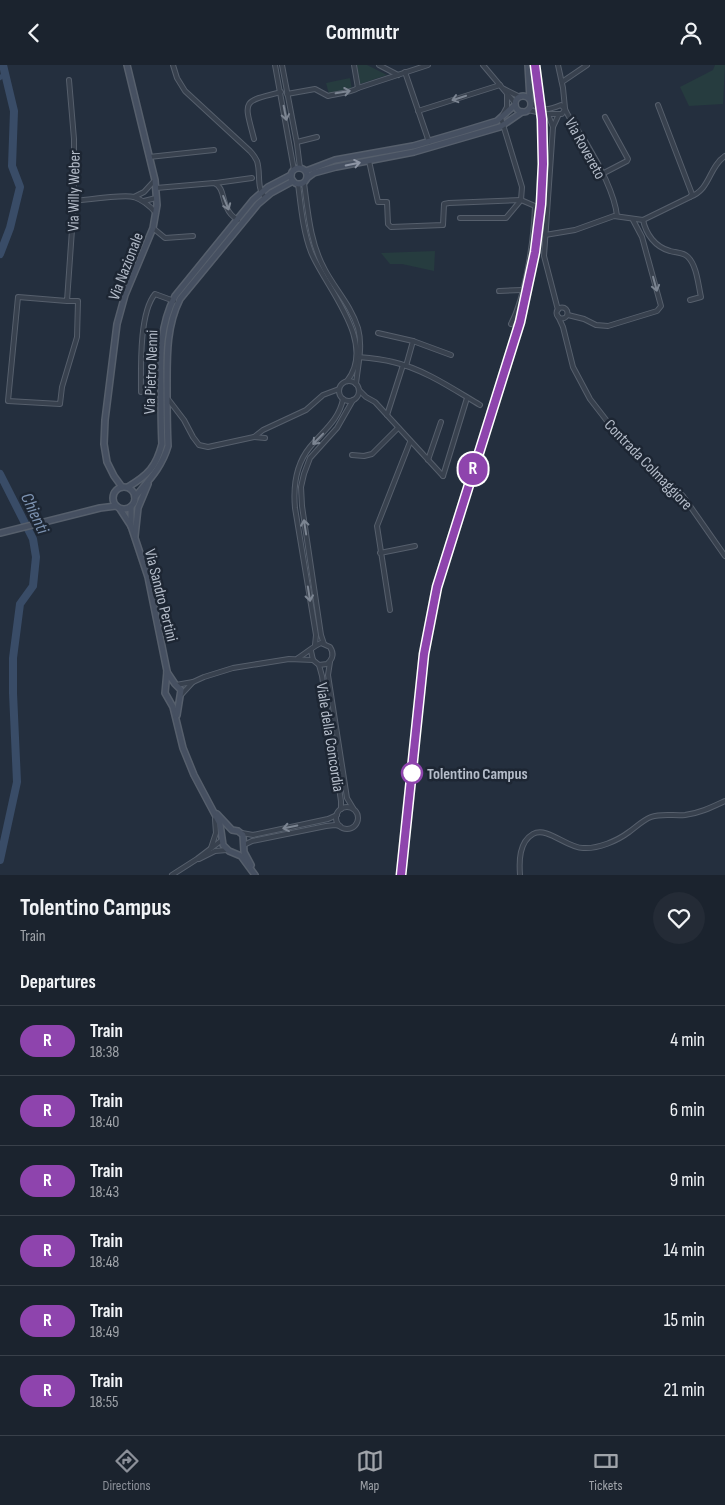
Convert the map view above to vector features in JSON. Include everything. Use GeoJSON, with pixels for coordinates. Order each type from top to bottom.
{"type":"FeatureCollection","features":[{"type":"Feature","properties":{"kind":"main road","name":"Via Nazionale"},"geometry":{"type":"LineString","coordinates":[[125,487],[114,476],[107,462],[104,444],[105,420],[117,324],[125,295],[153,228],[156,213],[155,180],[127,65]]}},
{"type":"Feature","properties":{"kind":"main road"},"geometry":{"type":"LineString","coordinates":[[298,179],[329,169],[414,153],[500,127],[525,111],[531,102],[528,65]]}},
{"type":"Feature","properties":{"kind":"main road"},"geometry":{"type":"LineString","coordinates":[[298,179],[303,170],[335,161],[429,142],[501,118],[530,88]]}},
{"type":"Feature","properties":{"kind":"main road"},"geometry":{"type":"LineString","coordinates":[[521,96],[527,97],[531,102]]}},
{"type":"Feature","properties":{"kind":"main road"},"geometry":{"type":"LineString","coordinates":[[515,104],[518,109],[525,111]]}},
{"type":"Feature","properties":{"kind":"main road"},"geometry":{"type":"LineString","coordinates":[[298,179],[303,170]]}},
{"type":"Feature","properties":{"kind":"main road","name":"Via Pietro Nenni"},"geometry":{"type":"LineString","coordinates":[[125,487],[142,479],[152,469],[162,444],[164,398],[160,352],[163,329],[176,302],[238,220],[263,195],[298,179]]}},
{"type":"Feature","properties":{"kind":"main road","name":"Via Pietro Nenni"},"geometry":{"type":"LineString","coordinates":[[176,302],[263,195]]}},
{"type":"Feature","properties":{"kind":"main road","name":"Via Pietro Nenni"},"geometry":{"type":"LineString","coordinates":[[136,497],[165,459],[168,446],[164,427]]}},
{"type":"Feature","properties":{"kind":"main road","name":"Via Nazionale"},"geometry":{"type":"LineString","coordinates":[[114,476],[115,491]]}},
{"type":"Feature","properties":{"kind":"main road"},"geometry":{"type":"LineString","coordinates":[[135,539],[138,508],[153,476]]}},
{"type":"Feature","properties":{"kind":"main road"},"geometry":{"type":"LineString","coordinates":[[0,533],[100,508],[130,507],[136,497],[133,491],[125,487],[115,491],[112,497],[100,508]]}},
{"type":"Feature","properties":{"kind":"main road"},"geometry":{"type":"LineString","coordinates":[[112,497],[118,507]]}},
{"type":"Feature","properties":{"kind":"main road","name":"Via Sandro Pertini"},"geometry":{"type":"LineString","coordinates":[[118,507],[131,526]]}},
{"type":"Feature","properties":{"kind":"main road","name":"Via Sandro Pertini"},"geometry":{"type":"LineString","coordinates":[[130,507],[131,526],[148,577],[166,671],[165,696],[169,700],[190,766],[220,824],[223,845],[227,850]]}},
{"type":"Feature","properties":{"kind":"main road","name":"Via Sandro Pertini"},"geometry":{"type":"LineString","coordinates":[[166,671],[175,685],[180,688],[177,710],[178,726]]}},
{"type":"Feature","properties":{"kind":"main road"},"geometry":{"type":"LineString","coordinates":[[166,688],[170,685],[175,685]]}},
{"type":"Feature","properties":{"kind":"main road"},"geometry":{"type":"LineString","coordinates":[[169,700],[174,701],[180,696]]}},
{"type":"Feature","properties":{"kind":"main road","name":"Via Sandro Pertini"},"geometry":{"type":"LineString","coordinates":[[215,812],[232,830],[241,833]]}},
{"type":"Feature","properties":{"kind":"main road"},"geometry":{"type":"LineString","coordinates":[[223,839],[232,830]]}},
{"type":"Feature","properties":{"kind":"main road"},"geometry":{"type":"LineString","coordinates":[[241,833],[244,838],[246,856],[256,875]]}},
{"type":"Feature","properties":{"kind":"main road"},"geometry":{"type":"LineString","coordinates":[[233,852],[239,851],[244,846]]}},
{"type":"Feature","properties":{"kind":"main road"},"geometry":{"type":"LineString","coordinates":[[227,850],[241,856],[256,875]]}},
{"type":"Feature","properties":{"kind":"street"},"geometry":{"type":"LineString","coordinates":[[173,65],[177,78],[185,91],[255,157],[263,195]]}},
{"type":"Feature","properties":{"kind":"street"},"geometry":{"type":"LineString","coordinates":[[275,65],[298,179],[316,249],[323,267],[351,311],[357,326],[358,357],[356,384],[359,390],[375,402],[443,476],[468,398]]}},
{"type":"Feature","properties":{"kind":"street"},"geometry":{"type":"LineString","coordinates":[[282,65],[303,170]]}},
{"type":"Feature","properties":{"kind":"street"},"geometry":{"type":"LineString","coordinates":[[354,65],[358,88]]}},
{"type":"Feature","properties":{"kind":"street"},"geometry":{"type":"LineString","coordinates":[[379,65],[398,75]]}},
{"type":"Feature","properties":{"kind":"street"},"geometry":{"type":"LineString","coordinates":[[287,94],[315,89],[328,96],[339,92],[354,91],[358,88],[428,65]]}},
{"type":"Feature","properties":{"kind":"street"},"geometry":{"type":"LineString","coordinates":[[483,65],[515,104]]}},
{"type":"Feature","properties":{"kind":"street"},"geometry":{"type":"LineString","coordinates":[[525,111],[546,114],[564,113],[564,93],[558,65]]}},
{"type":"Feature","properties":{"kind":"street"},"geometry":{"type":"LineString","coordinates":[[562,83],[587,65]]}},
{"type":"Feature","properties":{"kind":"street"},"geometry":{"type":"LineString","coordinates":[[405,72],[429,142]]}},
{"type":"Feature","properties":{"kind":"street","name":"Via Willy Weber"},"geometry":{"type":"LineString","coordinates":[[67,301],[74,201],[74,139],[69,80]]}},
{"type":"Feature","properties":{"kind":"street"},"geometry":{"type":"LineString","coordinates":[[418,111],[500,85]]}},
{"type":"Feature","properties":{"kind":"street"},"geometry":{"type":"LineString","coordinates":[[504,89],[521,96]]}},
{"type":"Feature","properties":{"kind":"street"},"geometry":{"type":"LineString","coordinates":[[254,139],[246,110],[248,104],[254,99],[281,93]]}},
{"type":"Feature","properties":{"kind":"street"},"geometry":{"type":"LineString","coordinates":[[531,102],[538,109],[551,109],[558,105],[564,93]]}},
{"type":"Feature","properties":{"kind":"street"},"geometry":{"type":"LineString","coordinates":[[460,218],[506,218],[521,199],[522,187],[501,118],[507,107],[507,95]]}},
{"type":"Feature","properties":{"kind":"street"},"geometry":{"type":"LineString","coordinates":[[558,105],[562,105],[565,109]]}},
{"type":"Feature","properties":{"kind":"street"},"geometry":{"type":"LineString","coordinates":[[658,105],[692,194],[690,197]]}},
{"type":"Feature","properties":{"kind":"street","name":"Via Rovereto"},"geometry":{"type":"LineString","coordinates":[[565,109],[570,121],[589,147],[611,195],[617,216]]}},
{"type":"Feature","properties":{"kind":"street"},"geometry":{"type":"LineString","coordinates":[[546,114],[553,127]]}},
{"type":"Feature","properties":{"kind":"street"},"geometry":{"type":"LineString","coordinates":[[559,114],[553,127],[545,235],[545,264],[556,299],[558,317],[561,319],[567,316],[584,319],[596,325],[608,326],[657,311],[661,306],[642,237],[633,220]]}},
{"type":"Feature","properties":{"kind":"street"},"geometry":{"type":"LineString","coordinates":[[602,174],[628,159],[605,117]]}},
{"type":"Feature","properties":{"kind":"street"},"geometry":{"type":"LineString","coordinates":[[297,142],[317,137]]}},
{"type":"Feature","properties":{"kind":"street"},"geometry":{"type":"LineString","coordinates":[[149,157],[214,149]]}},
{"type":"Feature","properties":{"kind":"street"},"geometry":{"type":"LineString","coordinates":[[385,151],[386,158]]}},
{"type":"Feature","properties":{"kind":"street"},"geometry":{"type":"LineString","coordinates":[[545,235],[575,230],[617,216],[633,220],[643,220],[698,195],[704,188],[716,165],[725,156]]}},
{"type":"Feature","properties":{"kind":"street"},"geometry":{"type":"LineString","coordinates":[[369,161],[378,202],[387,202],[389,226],[443,225],[443,207],[444,204],[448,203],[521,199],[535,205],[535,222],[522,291],[511,324]]}},
{"type":"Feature","properties":{"kind":"street"},"geometry":{"type":"LineString","coordinates":[[156,188],[252,178]]}},
{"type":"Feature","properties":{"kind":"street"},"geometry":{"type":"LineString","coordinates":[[254,437],[263,430],[306,410],[323,395],[339,389],[352,374],[358,357],[352,328],[346,313],[318,269],[311,251],[303,220],[298,179]]}},
{"type":"Feature","properties":{"kind":"street"},"geometry":{"type":"LineString","coordinates":[[134,197],[144,192],[155,180]]}},
{"type":"Feature","properties":{"kind":"street"},"geometry":{"type":"LineString","coordinates":[[214,183],[220,187],[227,208],[238,220]]}},
{"type":"Feature","properties":{"kind":"street"},"geometry":{"type":"LineString","coordinates":[[144,192],[156,197]]}},
{"type":"Feature","properties":{"kind":"street"},"geometry":{"type":"LineString","coordinates":[[74,201],[108,197],[134,197],[144,201],[156,213]]}},
{"type":"Feature","properties":{"kind":"street"},"geometry":{"type":"LineString","coordinates":[[144,201],[156,197]]}},
{"type":"Feature","properties":{"kind":"street"},"geometry":{"type":"LineString","coordinates":[[303,220],[308,219]]}},
{"type":"Feature","properties":{"kind":"street"},"geometry":{"type":"LineString","coordinates":[[643,220],[652,240]]}},
{"type":"Feature","properties":{"kind":"street"},"geometry":{"type":"LineString","coordinates":[[153,228],[165,237],[193,236]]}},
{"type":"Feature","properties":{"kind":"street"},"geometry":{"type":"LineString","coordinates":[[642,237],[644,233],[648,234]]}},
{"type":"Feature","properties":{"kind":"street"},"geometry":{"type":"LineString","coordinates":[[642,237],[652,240],[666,250],[685,254],[690,258],[695,269],[701,297],[690,300]]}},
{"type":"Feature","properties":{"kind":"street"},"geometry":{"type":"LineString","coordinates":[[499,291],[522,291]]}},
{"type":"Feature","properties":{"kind":"street"},"geometry":{"type":"LineString","coordinates":[[141,392],[141,345],[148,308],[155,294],[176,302]]}},
{"type":"Feature","properties":{"kind":"street"},"geometry":{"type":"LineString","coordinates":[[18,297],[67,301],[78,301],[77,337],[62,387],[60,404],[8,401],[18,297]]}},
{"type":"Feature","properties":{"kind":"street"},"geometry":{"type":"LineString","coordinates":[[556,299],[562,308],[567,310],[563,327]]}},
{"type":"Feature","properties":{"kind":"street"},"geometry":{"type":"LineString","coordinates":[[558,310],[562,308]]}},
{"type":"Feature","properties":{"kind":"street","name":"Contrada Colmaggiore"},"geometry":{"type":"LineString","coordinates":[[558,317],[563,327],[573,367],[589,398],[624,443],[683,496],[725,555]]}},
{"type":"Feature","properties":{"kind":"street"},"geometry":{"type":"LineString","coordinates":[[378,333],[414,341],[451,355]]}},
{"type":"Feature","properties":{"kind":"street"},"geometry":{"type":"LineString","coordinates":[[387,415],[414,341]]}},
{"type":"Feature","properties":{"kind":"street"},"geometry":{"type":"LineString","coordinates":[[358,357],[385,360],[405,365],[428,375],[480,405]]}},
{"type":"Feature","properties":{"kind":"street"},"geometry":{"type":"LineString","coordinates":[[347,381],[356,384]]}},
{"type":"Feature","properties":{"kind":"street"},"geometry":{"type":"LineString","coordinates":[[180,696],[193,683],[204,677],[232,668],[298,658],[311,651],[315,645],[316,635],[295,508],[294,488],[299,468],[305,455],[333,421],[340,409],[342,398],[339,389]]}},
{"type":"Feature","properties":{"kind":"street"},"geometry":{"type":"LineString","coordinates":[[244,846],[252,841],[326,826],[335,825],[349,829],[357,823],[358,814],[347,798],[328,675],[332,650],[324,643],[321,635],[302,506],[301,487],[310,458],[337,428],[359,390]]}},
{"type":"Feature","properties":{"kind":"street"},"geometry":{"type":"LineString","coordinates":[[330,393],[346,401],[366,397]]}},
{"type":"Feature","properties":{"kind":"street"},"geometry":{"type":"LineString","coordinates":[[164,398],[184,420],[193,437],[203,447],[254,437],[265,438]]}},
{"type":"Feature","properties":{"kind":"street"},"geometry":{"type":"LineString","coordinates":[[428,461],[441,422]]}},
{"type":"Feature","properties":{"kind":"street"},"geometry":{"type":"LineString","coordinates":[[352,455],[364,457],[372,454],[398,428]]}},
{"type":"Feature","properties":{"kind":"street"},"geometry":{"type":"LineString","coordinates":[[390,610],[377,526],[410,442]]}},
{"type":"Feature","properties":{"kind":"street"},"geometry":{"type":"LineString","coordinates":[[380,553],[415,546]]}},
{"type":"Feature","properties":{"kind":"street"},"geometry":{"type":"LineString","coordinates":[[315,645],[324,643]]}},
{"type":"Feature","properties":{"kind":"street"},"geometry":{"type":"LineString","coordinates":[[311,651],[312,661]]}},
{"type":"Feature","properties":{"kind":"street"},"geometry":{"type":"LineString","coordinates":[[298,658],[312,661],[319,665],[325,665],[330,662]]}},
{"type":"Feature","properties":{"kind":"street","name":"Viale della Concordia"},"geometry":{"type":"LineString","coordinates":[[319,665],[341,809]]}},
{"type":"Feature","properties":{"kind":"street"},"geometry":{"type":"LineString","coordinates":[[175,685],[193,683]]}},
{"type":"Feature","properties":{"kind":"street"},"geometry":{"type":"LineString","coordinates":[[208,800],[217,827],[214,842],[209,849]]}},
{"type":"Feature","properties":{"kind":"street"},"geometry":{"type":"LineString","coordinates":[[520,875],[521,851],[526,840],[533,834],[540,832],[548,833],[574,847],[584,849],[612,841],[650,817],[694,814],[725,801]]}},
{"type":"Feature","properties":{"kind":"street"},"geometry":{"type":"LineString","coordinates":[[241,833],[253,835],[328,819],[337,815],[341,809],[346,807],[353,808]]}},
{"type":"Feature","properties":{"kind":"street"},"geometry":{"type":"LineString","coordinates":[[337,815],[337,821],[340,826]]}},
{"type":"Feature","properties":{"kind":"street"},"geometry":{"type":"LineString","coordinates":[[172,875],[223,839]]}},
{"type":"Feature","properties":{"kind":"street"},"geometry":{"type":"LineString","coordinates":[[197,859],[216,851],[227,850]]}},
{"type":"Feature","properties":{"kind":"green space"},"geometry":{"type":"Polygon","coordinates":[[[357,65],[367,65],[387,75],[360,84],[357,65]]]}},
{"type":"Feature","properties":{"kind":"green space"},"geometry":{"type":"Polygon","coordinates":[[[715,65],[725,65],[723,104],[689,106],[680,87],[713,70],[715,65]]]}},
{"type":"Feature","properties":{"kind":"green space"},"geometry":{"type":"Polygon","coordinates":[[[350,78],[352,90],[329,94],[326,83],[350,78]]]}},
{"type":"Feature","properties":{"kind":"green space"},"geometry":{"type":"Polygon","coordinates":[[[435,251],[434,271],[402,264],[390,264],[381,253],[435,251]]]}},
{"type":"Feature","properties":{"kind":"waterway","name":"Chienti"},"geometry":{"type":"LineString","coordinates":[[0,78],[3,75],[3,65]]}},
{"type":"Feature","properties":{"kind":"waterway","name":"Chienti"},"geometry":{"type":"LineString","coordinates":[[0,254],[10,228],[20,187],[12,166],[14,111],[3,65]]}},
{"type":"Feature","properties":{"kind":"waterway","name":"Chienti"},"geometry":{"type":"LineString","coordinates":[[0,474],[33,539],[36,557],[33,586],[20,604],[13,658],[17,782],[0,860]]}},
{"type":"Feature","properties":{"kind":"railway"},"geometry":{"type":"LineString","coordinates":[[401,875],[424,654],[437,587],[520,322],[535,252],[541,204],[543,164],[541,108],[535,65]]}},
{"type":"Feature","properties":{"kind":"train","name":"R"},"geometry":{"type":"LineString","coordinates":[[401,875],[424,654],[432,609],[454,529],[520,322],[535,252],[541,204],[543,164],[542,119],[535,65]]}},
{"type":"Feature","properties":{"kind":"place","name":"Tolentino Campus"},"geometry":{"type":"Point","coordinates":[412,773]}}]}
